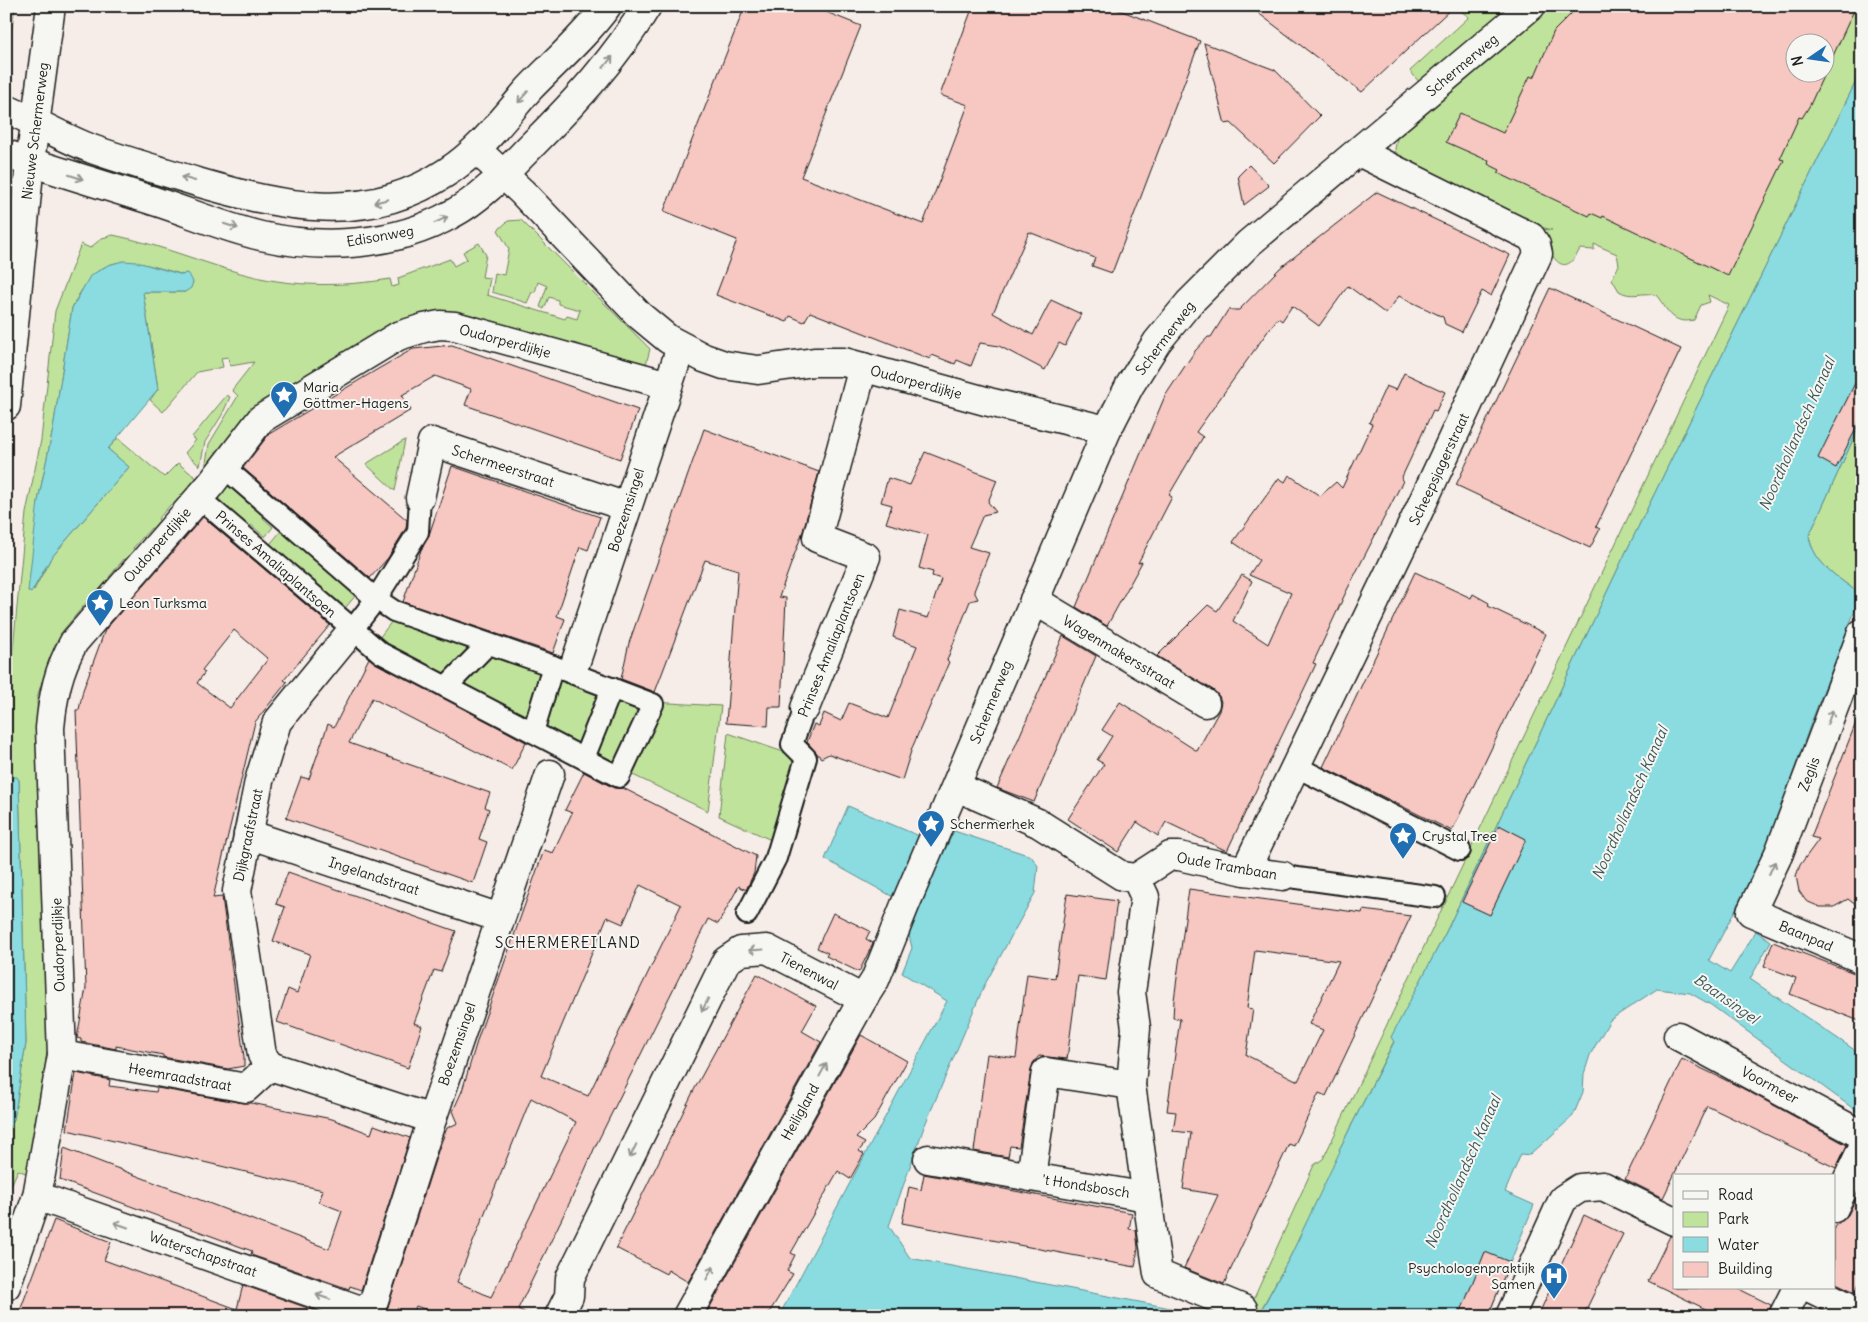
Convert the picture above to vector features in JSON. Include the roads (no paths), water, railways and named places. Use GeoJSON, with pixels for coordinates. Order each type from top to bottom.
{"type":"FeatureCollection","features":[{"type":"Feature","properties":{"kind":"street","name":"Nieuwe Schermerweg"},"geometry":{"type":"LineString","coordinates":[[6,406],[18,158],[35,121],[51,6]]}},
{"type":"Feature","properties":{"kind":"street"},"geometry":{"type":"LineString","coordinates":[[6,109],[90,148],[170,174],[254,198],[292,206],[317,207],[367,204],[402,195],[435,180],[478,150],[529,90],[607,6]]}},
{"type":"Feature","properties":{"kind":"street","name":"Edisonweg"},"geometry":{"type":"LineString","coordinates":[[18,158],[260,236],[329,244],[373,240],[423,228],[452,215],[474,201],[503,174],[577,100],[619,49],[647,6]]}},
{"type":"Feature","properties":{"kind":"street","name":"Schermerweg"},"geometry":{"type":"LineString","coordinates":[[957,786],[1107,430],[1130,385],[1157,342],[1189,303],[1249,242],[1360,152],[1531,6]]}},
{"type":"Feature","properties":{"kind":"street","name":"Oudorperdijkje"},"geometry":{"type":"LineString","coordinates":[[478,150],[639,315],[668,339],[704,358],[744,369],[772,369],[829,360],[863,367],[989,402],[1107,430]]}},
{"type":"Feature","properties":{"kind":"street","name":"Scheepsjagerstraat"},"geometry":{"type":"LineString","coordinates":[[1245,871],[1428,492],[1538,254],[1536,245],[1531,237],[1360,152]]}},
{"type":"Feature","properties":{"kind":"street","name":"Oudorperdijkje"},"geometry":{"type":"LineString","coordinates":[[6,1286],[37,1196],[62,1055],[50,728],[52,702],[58,677],[65,658],[74,642],[225,468],[261,418],[398,336],[440,325],[455,326],[668,385]]}},
{"type":"Feature","properties":{"kind":"street","name":"Boezemsingel"},"geometry":{"type":"LineString","coordinates":[[567,667],[627,507],[681,347]]}},
{"type":"Feature","properties":{"kind":"street","name":"Prinses Amaliaplantsoen"},"geometry":{"type":"LineString","coordinates":[[747,914],[776,858],[806,758],[792,744],[866,556],[818,538],[863,367]]}},
{"type":"Feature","properties":{"kind":"street","name":"Schermeerstraat"},"geometry":{"type":"LineString","coordinates":[[420,498],[432,442],[627,507]]}},
{"type":"Feature","properties":{"kind":"street"},"geometry":{"type":"LineString","coordinates":[[225,468],[376,599],[394,611],[488,644],[567,667],[612,688],[584,758]]}},
{"type":"Feature","properties":{"kind":"street","name":"Prinses Amaliaplantsoen"},"geometry":{"type":"LineString","coordinates":[[199,498],[382,653],[619,777],[653,704],[612,688]]}},
{"type":"Feature","properties":{"kind":"street"},"geometry":{"type":"LineString","coordinates":[[353,630],[376,599],[418,532],[420,498]]}},
{"type":"Feature","properties":{"kind":"street","name":"Wagenmakersstraat"},"geometry":{"type":"LineString","coordinates":[[1034,600],[1205,703]]}},
{"type":"Feature","properties":{"kind":"street","name":"Dijkgraafstraat"},"geometry":{"type":"LineString","coordinates":[[270,1066],[262,1056],[237,891],[259,781],[278,722],[353,630]]}},
{"type":"Feature","properties":{"kind":"street","name":"Zeglis"},"geometry":{"type":"LineString","coordinates":[[1751,912],[1779,853],[1862,633]]}},
{"type":"Feature","properties":{"kind":"street"},"geometry":{"type":"LineString","coordinates":[[446,687],[488,644]]}},
{"type":"Feature","properties":{"kind":"street"},"geometry":{"type":"LineString","coordinates":[[532,732],[567,667]]}},
{"type":"Feature","properties":{"kind":"street"},"geometry":{"type":"LineString","coordinates":[[550,774],[559,747]]}},
{"type":"Feature","properties":{"kind":"street"},"geometry":{"type":"LineString","coordinates":[[1295,766],[1460,850]]}},
{"type":"Feature","properties":{"kind":"street","name":"Boezemsingel"},"geometry":{"type":"LineString","coordinates":[[369,1314],[432,1118],[550,774]]}},
{"type":"Feature","properties":{"kind":"street"},"geometry":{"type":"LineString","coordinates":[[957,786],[1038,823],[1122,876],[1136,878]]}},
{"type":"Feature","properties":{"kind":"street","name":"Heiligland"},"geometry":{"type":"LineString","coordinates":[[686,1316],[875,980],[905,905],[957,786]]}},
{"type":"Feature","properties":{"kind":"street","name":"Ingelandstraat"},"geometry":{"type":"LineString","coordinates":[[248,834],[500,918]]}},
{"type":"Feature","properties":{"kind":"street","name":"Oude Trambaan"},"geometry":{"type":"LineString","coordinates":[[1136,878],[1170,856],[1179,856],[1245,871],[1435,897]]}},
{"type":"Feature","properties":{"kind":"street","name":"'t Hondsbosch"},"geometry":{"type":"LineString","coordinates":[[928,1159],[1147,1197],[1130,1085],[1136,1028],[1132,992],[1145,897],[1136,878]]}},
{"type":"Feature","properties":{"kind":"street","name":"Baanpad"},"geometry":{"type":"LineString","coordinates":[[1751,912],[1862,959]]}},
{"type":"Feature","properties":{"kind":"street","name":"Tienenwal"},"geometry":{"type":"LineString","coordinates":[[559,1316],[569,1296],[570,1278],[726,961],[741,951],[767,949],[863,999]]}},
{"type":"Feature","properties":{"kind":"street","name":"Voormeer"},"geometry":{"type":"LineString","coordinates":[[1678,1036],[1862,1135]]}},
{"type":"Feature","properties":{"kind":"street","name":"Heemraadstraat"},"geometry":{"type":"LineString","coordinates":[[62,1055],[246,1088],[270,1066]]}},
{"type":"Feature","properties":{"kind":"street"},"geometry":{"type":"LineString","coordinates":[[270,1066],[432,1118]]}},
{"type":"Feature","properties":{"kind":"street","name":"'t Hondsbosch"},"geometry":{"type":"LineString","coordinates":[[1031,1177],[1046,1072],[1130,1085]]}},
{"type":"Feature","properties":{"kind":"street"},"geometry":{"type":"LineString","coordinates":[[1836,1204],[1862,1150]]}},
{"type":"Feature","properties":{"kind":"street"},"geometry":{"type":"LineString","coordinates":[[1510,1316],[1563,1199],[1580,1188],[1603,1186],[1673,1221]]}},
{"type":"Feature","properties":{"kind":"street","name":"Waterschapstraat"},"geometry":{"type":"LineString","coordinates":[[37,1196],[369,1314]]}},
{"type":"Feature","properties":{"kind":"street"},"geometry":{"type":"LineString","coordinates":[[1147,1197],[1158,1274],[1243,1309]]}},
{"type":"Feature","properties":{"kind":"street"},"geometry":{"type":"LineString","coordinates":[[1783,1316],[1796,1290]]}},
{"type":"Feature","properties":{"kind":"street"},"geometry":{"type":"LineString","coordinates":[[1814,1290],[1854,1309]]}},
{"type":"Feature","properties":{"kind":"water"},"geometry":{"type":"Polygon","coordinates":[[[1862,69],[1862,420],[1809,536],[1816,555],[1822,563],[1861,595],[1811,723],[1764,855],[1709,960],[1730,973],[1756,931],[1771,941],[1750,979],[1862,1055],[1862,1115],[1711,1005],[1690,993],[1657,989],[1610,1020],[1590,1055],[1584,1074],[1583,1092],[1573,1116],[1530,1155],[1521,1154],[1505,1192],[1534,1205],[1488,1316],[1258,1316],[1291,1255],[1339,1150],[1394,1042],[1391,1037],[1446,932],[1625,554],[1862,69]]]}},
{"type":"Feature","properties":{"kind":"water"},"geometry":{"type":"Polygon","coordinates":[[[123,261],[137,262],[183,275],[185,273],[189,274],[193,282],[191,288],[185,292],[143,292],[158,389],[108,449],[129,467],[51,558],[31,593],[28,591],[38,501],[53,429],[72,308],[90,276],[108,265],[123,261]]]}},
{"type":"Feature","properties":{"kind":"water"},"geometry":{"type":"Polygon","coordinates":[[[12,777],[17,777],[19,780],[26,1043],[14,1119],[6,1135],[6,846],[12,777]]]}},
{"type":"Feature","properties":{"kind":"water"},"geometry":{"type":"Polygon","coordinates":[[[848,806],[924,838],[915,858],[936,868],[954,831],[1031,856],[1038,866],[1035,893],[984,986],[924,1127],[889,1226],[910,1258],[1212,1316],[779,1316],[947,1001],[902,973],[912,948],[909,935],[930,883],[908,874],[895,898],[825,859],[848,806]]]}},
{"type":"Feature","properties":{"kind":"place","name":"Maria Göttmer-Hagens"},"geometry":{"type":"Point","coordinates":[284,419]}},
{"type":"Feature","properties":{"kind":"place","name":"Leon Turksma"},"geometry":{"type":"Point","coordinates":[100,627]}},
{"type":"Feature","properties":{"kind":"place","name":"Schermerhek"},"geometry":{"type":"Point","coordinates":[931,848]}},
{"type":"Feature","properties":{"kind":"place","name":"Crystal Tree"},"geometry":{"type":"Point","coordinates":[1403,860]}},
{"type":"Feature","properties":{"kind":"place","name":"Psychologenpraktijk Samen"},"geometry":{"type":"Point","coordinates":[1554,1300]}},
{"type":"Feature","properties":{"kind":"district","name":"SCHERMEREILAND"},"geometry":{"type":"Point","coordinates":[568,943]}},
{"type":"Feature","properties":{"kind":"water label","name":"Noordhollandsch Kanaal"},"geometry":{"type":"Point","coordinates":[1797,434]}},
{"type":"Feature","properties":{"kind":"water label","name":"Noordhollandsch Kanaal"},"geometry":{"type":"Point","coordinates":[1630,803]}},
{"type":"Feature","properties":{"kind":"water label","name":"Baansingel"},"geometry":{"type":"Point","coordinates":[1726,999]}},
{"type":"Feature","properties":{"kind":"water label","name":"Noordhollandsch Kanaal"},"geometry":{"type":"Point","coordinates":[1463,1172]}}]}
